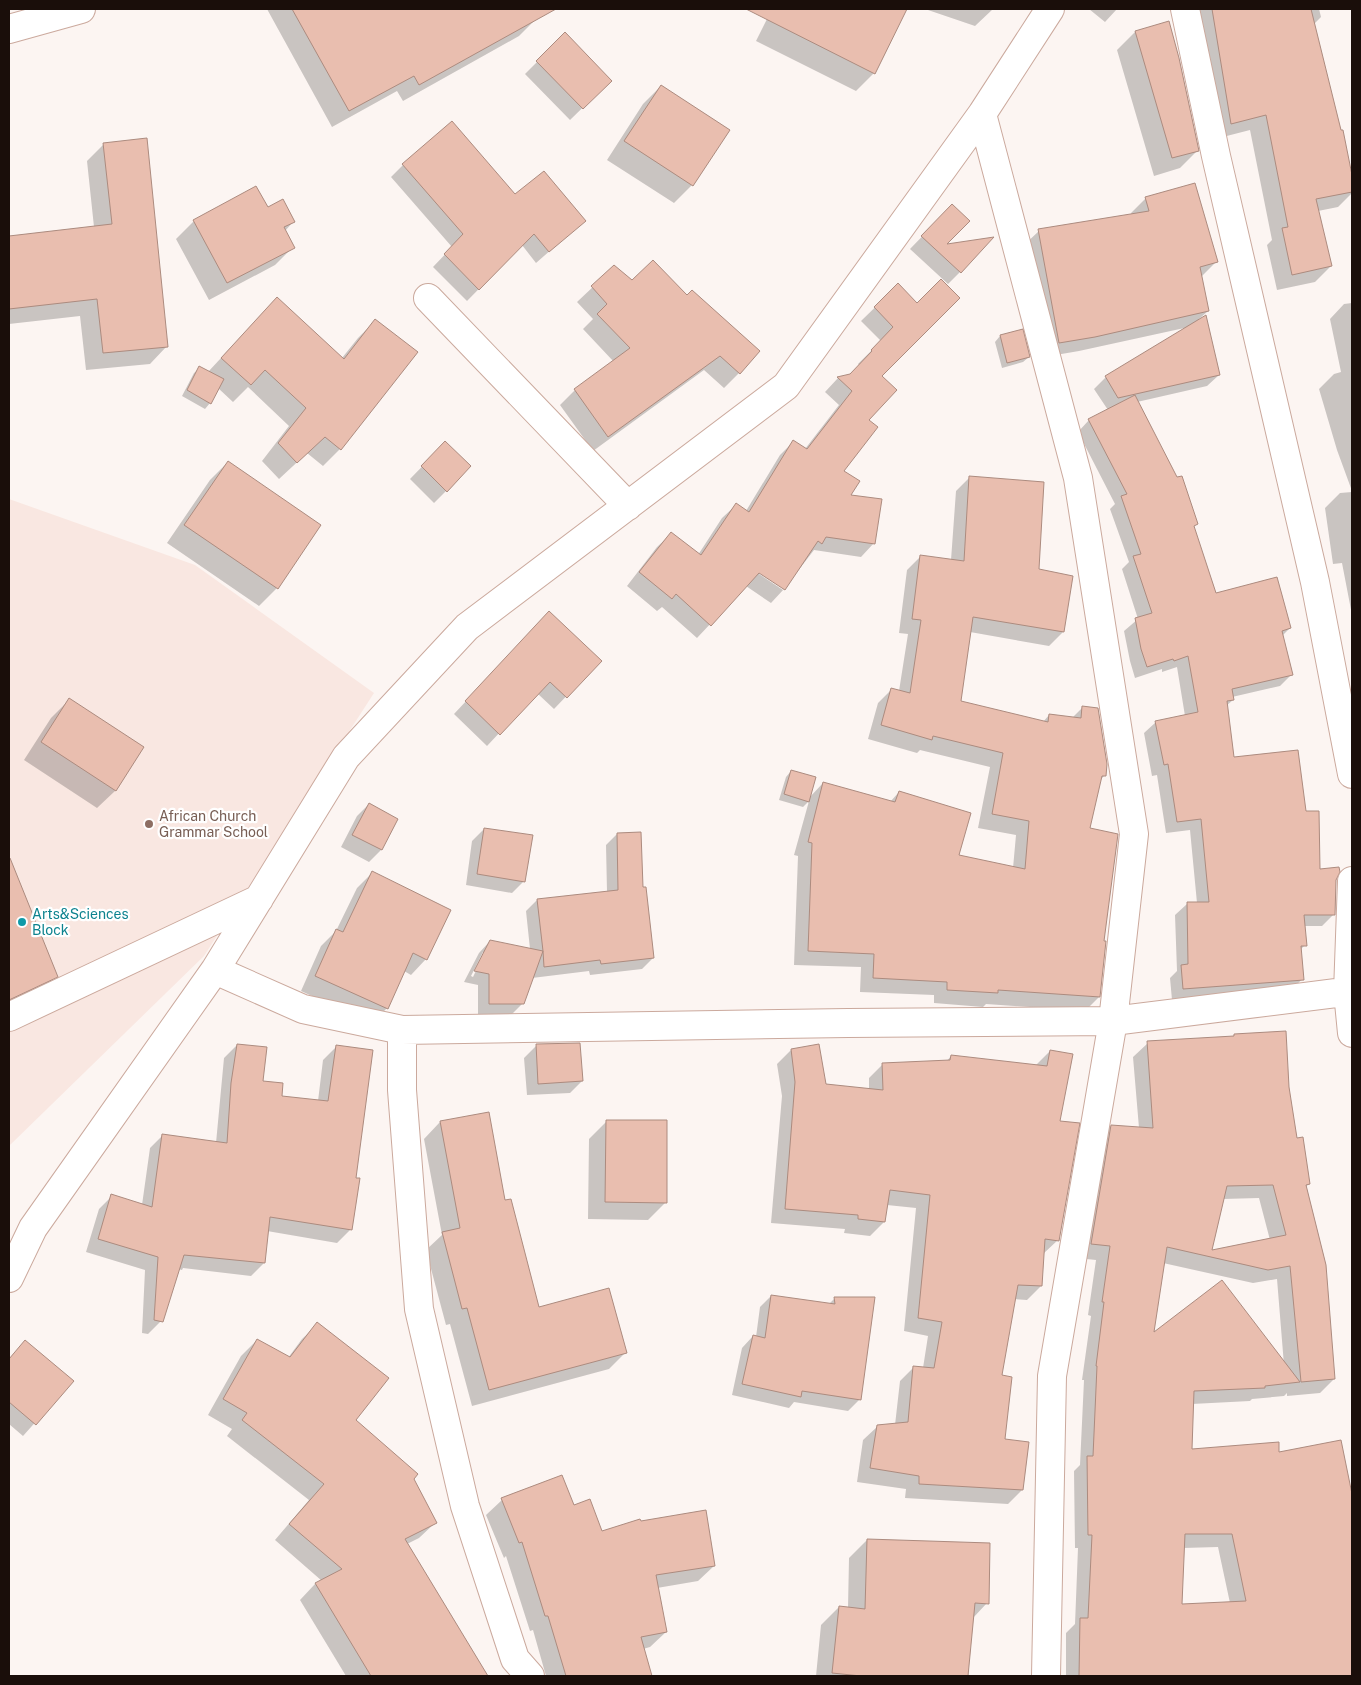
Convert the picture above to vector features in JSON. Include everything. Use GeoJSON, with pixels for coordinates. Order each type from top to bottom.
{"type":"FeatureCollection","features":[{"type":"Feature","properties":{"kind":"street"},"geometry":{"type":"LineString","coordinates":[[9,29],[81,9]]}},
{"type":"Feature","properties":{"kind":"street"},"geometry":{"type":"LineString","coordinates":[[9,1278],[33,1228],[215,970],[346,757],[467,627],[786,386],[982,114],[1050,9]]}},
{"type":"Feature","properties":{"kind":"street"},"geometry":{"type":"LineString","coordinates":[[1185,9],[1216,156],[1315,582],[1352,774]]}},
{"type":"Feature","properties":{"kind":"street"},"geometry":{"type":"LineString","coordinates":[[982,114],[1078,478],[1134,834],[1113,1021],[1052,1376],[1046,1676]]}},
{"type":"Feature","properties":{"kind":"street"},"geometry":{"type":"LineString","coordinates":[[428,298],[628,506]]}},
{"type":"Feature","properties":{"kind":"street"},"geometry":{"type":"LineString","coordinates":[[1352,881],[1350,992],[1352,1033]]}},
{"type":"Feature","properties":{"kind":"street"},"geometry":{"type":"LineString","coordinates":[[9,1017],[259,899]]}},
{"type":"Feature","properties":{"kind":"street"},"geometry":{"type":"LineString","coordinates":[[215,970],[303,1009],[402,1030],[828,1023],[1113,1021],[1350,992]]}},
{"type":"Feature","properties":{"kind":"street"},"geometry":{"type":"LineString","coordinates":[[402,1030],[402,1090],[419,1309],[465,1506],[515,1659],[530,1676]]}},
{"type":"Feature","properties":{"kind":"shaded area","name":"African Church Grammar School"},"geometry":{"type":"Polygon","coordinates":[[[9,499],[195,565],[374,693],[204,956],[9,1146],[9,499]]]}},
{"type":"Feature","properties":{"kind":"building"},"geometry":{"type":"Polygon","coordinates":[[[292,9],[556,9],[419,85],[414,76],[349,111],[292,9]]]}},
{"type":"Feature","properties":{"kind":"building"},"geometry":{"type":"Polygon","coordinates":[[[746,9],[907,9],[875,74],[746,9]]]}},
{"type":"Feature","properties":{"kind":"building"},"geometry":{"type":"Polygon","coordinates":[[[1212,9],[1311,9],[1341,130],[1343,130],[1352,175],[1352,192],[1316,199],[1332,266],[1292,275],[1282,228],[1288,227],[1266,115],[1231,124],[1212,9]]]}},
{"type":"Feature","properties":{"kind":"building"},"geometry":{"type":"Polygon","coordinates":[[[1169,21],[1199,151],[1172,158],[1135,31],[1169,21]]]}},
{"type":"Feature","properties":{"kind":"building"},"geometry":{"type":"Polygon","coordinates":[[[565,32],[612,81],[583,109],[536,61],[565,32]]]}},
{"type":"Feature","properties":{"kind":"building"},"geometry":{"type":"Polygon","coordinates":[[[661,85],[730,130],[693,186],[624,141],[661,85]]]}},
{"type":"Feature","properties":{"kind":"building"},"geometry":{"type":"Polygon","coordinates":[[[452,121],[515,194],[544,171],[586,221],[549,252],[534,234],[479,290],[444,254],[463,234],[402,164],[452,121]]]}},
{"type":"Feature","properties":{"kind":"building"},"geometry":{"type":"Polygon","coordinates":[[[147,138],[168,347],[103,353],[97,299],[9,309],[9,236],[112,224],[103,143],[147,138]]]}},
{"type":"Feature","properties":{"kind":"building"},"geometry":{"type":"Polygon","coordinates":[[[1195,183],[1218,262],[1200,267],[1209,311],[1095,337],[1059,343],[1038,229],[1149,211],[1145,197],[1195,183]]]}},
{"type":"Feature","properties":{"kind":"building"},"geometry":{"type":"Polygon","coordinates":[[[256,186],[268,207],[283,199],[295,222],[284,227],[295,248],[227,283],[193,220],[256,186]]]}},
{"type":"Feature","properties":{"kind":"building"},"geometry":{"type":"Polygon","coordinates":[[[952,204],[970,221],[947,244],[994,237],[961,273],[921,236],[952,204]]]}},
{"type":"Feature","properties":{"kind":"building"},"geometry":{"type":"Polygon","coordinates":[[[653,260],[687,295],[692,290],[760,351],[740,374],[720,356],[608,437],[574,389],[630,348],[597,314],[607,304],[591,286],[614,265],[632,280],[653,260]]]}},
{"type":"Feature","properties":{"kind":"building"},"geometry":{"type":"Polygon","coordinates":[[[941,279],[960,298],[882,376],[897,390],[869,420],[878,427],[844,471],[860,481],[851,495],[882,499],[875,544],[826,537],[822,544],[818,541],[785,590],[759,573],[711,626],[676,594],[672,599],[639,572],[671,532],[701,555],[736,503],[749,512],[793,440],[807,449],[852,391],[837,377],[850,374],[893,327],[874,307],[898,283],[917,303],[941,279]]]}},
{"type":"Feature","properties":{"kind":"building"},"geometry":{"type":"Polygon","coordinates":[[[277,297],[344,359],[375,319],[418,352],[341,450],[325,437],[297,463],[278,443],[306,408],[265,370],[251,385],[221,358],[277,297]]]}},
{"type":"Feature","properties":{"kind":"building"},"geometry":{"type":"Polygon","coordinates":[[[1206,315],[1220,375],[1118,398],[1105,376],[1206,315]]]}},
{"type":"Feature","properties":{"kind":"building"},"geometry":{"type":"Polygon","coordinates":[[[1023,329],[1030,357],[1007,363],[1000,335],[1023,329]]]}},
{"type":"Feature","properties":{"kind":"building"},"geometry":{"type":"Polygon","coordinates":[[[199,366],[224,379],[211,404],[187,390],[199,366]]]}},
{"type":"Feature","properties":{"kind":"building"},"geometry":{"type":"Polygon","coordinates":[[[1135,395],[1177,477],[1182,476],[1198,524],[1194,526],[1216,593],[1277,577],[1291,628],[1282,631],[1293,675],[1232,689],[1234,700],[1227,701],[1234,757],[1298,750],[1306,811],[1319,811],[1320,869],[1339,867],[1340,872],[1336,880],[1335,915],[1304,915],[1307,946],[1301,946],[1304,980],[1183,989],[1181,965],[1188,964],[1187,902],[1209,902],[1201,819],[1177,822],[1168,764],[1164,765],[1155,721],[1198,712],[1188,656],[1147,667],[1141,649],[1135,618],[1152,613],[1133,556],[1141,554],[1121,496],[1127,494],[1088,419],[1135,395]]]}},
{"type":"Feature","properties":{"kind":"building"},"geometry":{"type":"Polygon","coordinates":[[[445,441],[471,466],[447,492],[421,466],[445,441]]]}},
{"type":"Feature","properties":{"kind":"building"},"geometry":{"type":"Polygon","coordinates":[[[228,461],[321,525],[278,589],[184,525],[228,461]]]}},
{"type":"Feature","properties":{"kind":"building"},"geometry":{"type":"Polygon","coordinates":[[[969,476],[1044,482],[1039,569],[1073,576],[1064,632],[973,617],[961,701],[1048,722],[1049,714],[1081,718],[1082,706],[1098,708],[1107,764],[1106,776],[1102,776],[1090,828],[1118,834],[1104,941],[1106,941],[1100,997],[998,990],[998,993],[947,990],[947,982],[873,978],[874,954],[808,951],[812,843],[808,842],[823,782],[895,802],[899,791],[971,813],[959,855],[1025,869],[1029,821],[992,814],[1003,753],[933,736],[932,740],[881,725],[891,688],[910,693],[921,620],[912,619],[920,555],[964,561],[969,476]]]}},
{"type":"Feature","properties":{"kind":"building"},"geometry":{"type":"Polygon","coordinates":[[[549,611],[602,661],[567,698],[550,682],[500,735],[465,701],[549,611]]]}},
{"type":"Feature","properties":{"kind":"building"},"geometry":{"type":"Polygon","coordinates":[[[69,698],[144,747],[116,791],[41,742],[69,698]]]}},
{"type":"Feature","properties":{"kind":"building"},"geometry":{"type":"Polygon","coordinates":[[[791,770],[816,777],[809,802],[784,794],[791,770]]]}},
{"type":"Feature","properties":{"kind":"building"},"geometry":{"type":"Polygon","coordinates":[[[369,803],[398,819],[382,850],[352,835],[369,803]]]}},
{"type":"Feature","properties":{"kind":"building"},"geometry":{"type":"Polygon","coordinates":[[[484,828],[533,835],[525,882],[477,874],[484,828]]]}},
{"type":"Feature","properties":{"kind":"building"},"geometry":{"type":"Polygon","coordinates":[[[641,832],[643,887],[646,887],[654,958],[601,964],[600,960],[544,967],[537,899],[618,890],[617,833],[641,832]]]}},
{"type":"Feature","properties":{"kind":"building","name":"Arts&Sciences Block"},"geometry":{"type":"Polygon","coordinates":[[[9,859],[58,977],[9,1000],[9,859]]]}},
{"type":"Feature","properties":{"kind":"building"},"geometry":{"type":"Polygon","coordinates":[[[372,871],[451,910],[427,960],[413,953],[388,1009],[315,976],[336,929],[343,932],[372,871]]]}},
{"type":"Feature","properties":{"kind":"building"},"geometry":{"type":"Polygon","coordinates":[[[490,940],[543,951],[524,1004],[489,1004],[489,974],[474,971],[490,940]]]}},
{"type":"Feature","properties":{"kind":"building"},"geometry":{"type":"Polygon","coordinates":[[[1286,1031],[1289,1087],[1297,1138],[1303,1137],[1310,1184],[1306,1185],[1326,1265],[1335,1379],[1301,1382],[1290,1266],[1268,1270],[1167,1247],[1154,1332],[1222,1280],[1300,1382],[1265,1386],[1265,1388],[1194,1391],[1192,1449],[1279,1442],[1279,1452],[1341,1440],[1352,1494],[1352,1676],[1079,1676],[1080,1618],[1088,1618],[1092,1535],[1088,1535],[1087,1456],[1093,1456],[1096,1366],[1110,1246],[1091,1244],[1111,1125],[1153,1128],[1147,1041],[1234,1036],[1234,1034],[1286,1031]],[[1273,1185],[1227,1186],[1212,1250],[1286,1235],[1273,1185]],[[1185,1534],[1182,1604],[1246,1601],[1232,1534],[1185,1534]]]}},
{"type":"Feature","properties":{"kind":"building"},"geometry":{"type":"Polygon","coordinates":[[[580,1043],[583,1081],[538,1084],[536,1044],[580,1043]]]}},
{"type":"Feature","properties":{"kind":"building"},"geometry":{"type":"Polygon","coordinates":[[[237,1044],[267,1047],[263,1081],[283,1083],[282,1096],[328,1101],[336,1045],[373,1050],[356,1178],[360,1178],[352,1230],[270,1217],[265,1263],[184,1255],[163,1322],[154,1320],[158,1257],[98,1239],[111,1194],[152,1207],[162,1134],[227,1143],[231,1083],[237,1044]]]}},
{"type":"Feature","properties":{"kind":"building"},"geometry":{"type":"Polygon","coordinates":[[[819,1044],[826,1084],[883,1090],[882,1063],[950,1060],[951,1055],[1047,1066],[1050,1050],[1073,1054],[1060,1121],[1080,1123],[1059,1241],[1045,1239],[1042,1286],[1018,1285],[1002,1375],[1012,1377],[1005,1439],[1029,1442],[1023,1490],[919,1484],[919,1476],[870,1468],[877,1425],[908,1422],[913,1366],[934,1368],[942,1322],[918,1318],[930,1195],[890,1190],[885,1222],[858,1219],[858,1215],[785,1209],[795,1082],[791,1049],[819,1044]]]}},
{"type":"Feature","properties":{"kind":"building"},"geometry":{"type":"Polygon","coordinates":[[[489,1112],[505,1200],[511,1199],[539,1307],[609,1288],[627,1353],[489,1390],[467,1308],[462,1309],[442,1232],[460,1228],[440,1121],[489,1112]]]}},
{"type":"Feature","properties":{"kind":"building"},"geometry":{"type":"Polygon","coordinates":[[[606,1120],[667,1120],[667,1203],[605,1202],[606,1120]]]}},
{"type":"Feature","properties":{"kind":"building"},"geometry":{"type":"Polygon","coordinates":[[[771,1295],[835,1304],[834,1297],[875,1297],[861,1400],[802,1391],[801,1397],[742,1384],[753,1335],[765,1338],[771,1295]]]}},
{"type":"Feature","properties":{"kind":"building"},"geometry":{"type":"Polygon","coordinates":[[[317,1322],[389,1378],[356,1420],[418,1474],[414,1479],[437,1523],[405,1539],[488,1676],[371,1676],[315,1583],[342,1569],[289,1524],[324,1484],[242,1420],[247,1413],[223,1399],[257,1339],[290,1357],[317,1322]]]}},
{"type":"Feature","properties":{"kind":"building"},"geometry":{"type":"Polygon","coordinates":[[[25,1340],[74,1381],[36,1425],[9,1402],[9,1359],[25,1340]]]}},
{"type":"Feature","properties":{"kind":"building"},"geometry":{"type":"Polygon","coordinates":[[[562,1475],[574,1505],[590,1499],[602,1531],[640,1519],[641,1521],[706,1510],[715,1566],[656,1575],[667,1632],[641,1637],[652,1676],[566,1676],[548,1616],[545,1616],[522,1542],[519,1543],[501,1498],[562,1475]]]}},
{"type":"Feature","properties":{"kind":"building"},"geometry":{"type":"Polygon","coordinates":[[[867,1539],[990,1543],[989,1604],[975,1603],[968,1676],[861,1676],[832,1673],[839,1606],[865,1609],[867,1539]]]}},
{"type":"Feature","properties":{"kind":"place","name":"African Church Grammar School"},"geometry":{"type":"Point","coordinates":[149,824]}},
{"type":"Feature","properties":{"kind":"place","name":"Arts&Sciences Block"},"geometry":{"type":"Point","coordinates":[22,922]}}]}
